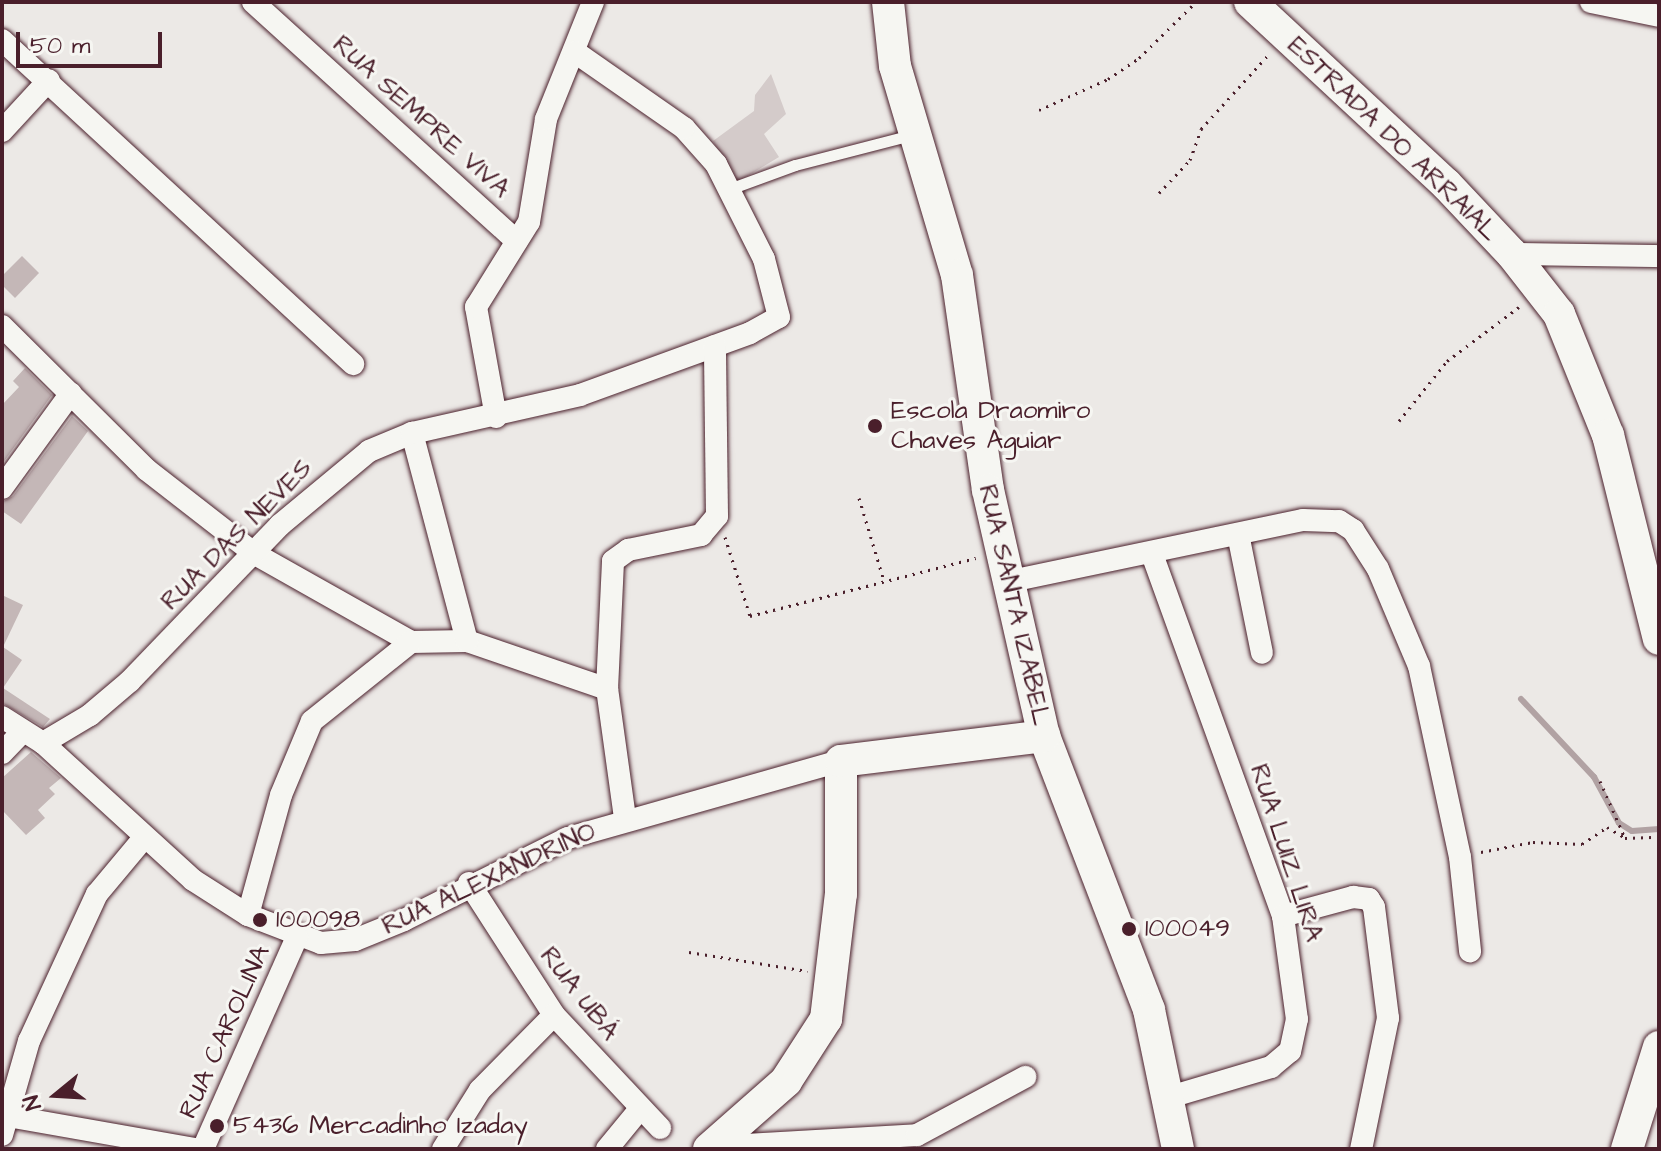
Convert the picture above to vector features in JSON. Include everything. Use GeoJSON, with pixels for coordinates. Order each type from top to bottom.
{"type":"FeatureCollection","features":[{"type":"Feature","properties":{"kind":"street","name":"RUA SEMPRE VIVA"},"geometry":{"type":"LineString","coordinates":[[253,2],[517,241]]}},
{"type":"Feature","properties":{"kind":"street"},"geometry":{"type":"LineString","coordinates":[[496,417],[476,307],[532,214],[546,119],[593,2]]}},
{"type":"Feature","properties":{"kind":"street","name":"RUA SANTA IZABEL"},"geometry":{"type":"LineString","coordinates":[[888,2],[895,66],[957,275],[976,424],[1044,736],[1149,1010],[1170,1097],[1178,1149]]}},
{"type":"Feature","properties":{"kind":"street","name":"ESTRADA DO ARRAIAL"},"geometry":{"type":"LineString","coordinates":[[1250,2],[1446,184],[1512,254],[1559,314],[1590,380],[1654,585],[1659,639]]}},
{"type":"Feature","properties":{"kind":"street"},"geometry":{"type":"LineString","coordinates":[[1594,3],[1659,16]]}},
{"type":"Feature","properties":{"kind":"street"},"geometry":{"type":"LineString","coordinates":[[2,40],[49,80],[353,364]]}},
{"type":"Feature","properties":{"kind":"street"},"geometry":{"type":"LineString","coordinates":[[575,52],[684,128],[732,188]]}},
{"type":"Feature","properties":{"kind":"street"},"geometry":{"type":"LineString","coordinates":[[2,131],[49,80]]}},
{"type":"Feature","properties":{"kind":"street","name":"RUA DAS NEVES"},"geometry":{"type":"LineString","coordinates":[[43,743],[90,715],[130,681],[332,478],[369,451],[412,433],[496,417],[580,395],[775,321],[780,305],[732,188]]}},
{"type":"Feature","properties":{"kind":"street"},"geometry":{"type":"LineString","coordinates":[[1512,254],[1659,256]]}},
{"type":"Feature","properties":{"kind":"street"},"geometry":{"type":"LineString","coordinates":[[2,326],[147,470],[255,554],[411,642],[467,641],[607,689]]}},
{"type":"Feature","properties":{"kind":"street"},"geometry":{"type":"LineString","coordinates":[[625,818],[607,689],[613,561],[628,550],[701,535],[718,512],[715,346]]}},
{"type":"Feature","properties":{"kind":"street"},"geometry":{"type":"LineString","coordinates":[[2,488],[71,393]]}},
{"type":"Feature","properties":{"kind":"street"},"geometry":{"type":"LineString","coordinates":[[412,433],[467,641]]}},
{"type":"Feature","properties":{"kind":"street"},"geometry":{"type":"LineString","coordinates":[[1007,566],[1152,554],[1323,519],[1353,530],[1378,569],[1419,666],[1460,857],[1470,951]]}},
{"type":"Feature","properties":{"kind":"street"},"geometry":{"type":"LineString","coordinates":[[1238,534],[1262,653]]}},
{"type":"Feature","properties":{"kind":"street","name":"RUA LUIZ LIRA"},"geometry":{"type":"LineString","coordinates":[[1152,554],[1283,916],[1297,1019],[1290,1051],[1271,1067],[1170,1097]]}},
{"type":"Feature","properties":{"kind":"street"},"geometry":{"type":"LineString","coordinates":[[248,915],[281,795],[312,721],[411,642]]}},
{"type":"Feature","properties":{"kind":"street","name":"RUA ALEXANDRINO"},"geometry":{"type":"LineString","coordinates":[[2,717],[43,743],[143,839],[193,880],[248,915],[297,937],[321,943],[355,940],[469,883],[625,818],[841,761],[1044,736]]}},
{"type":"Feature","properties":{"kind":"street"},"geometry":{"type":"LineString","coordinates":[[2,753],[22,732]]}},
{"type":"Feature","properties":{"kind":"street"},"geometry":{"type":"LineString","coordinates":[[710,1148],[786,1081],[810,1050],[826,1019],[834,975],[841,761]]}},
{"type":"Feature","properties":{"kind":"street"},"geometry":{"type":"LineString","coordinates":[[143,839],[97,894],[29,1041],[5,1122],[195,1149]]}},
{"type":"Feature","properties":{"kind":"street","name":"RUA UBÁ"},"geometry":{"type":"LineString","coordinates":[[469,883],[554,1015],[639,1110],[660,1128]]}},
{"type":"Feature","properties":{"kind":"street"},"geometry":{"type":"LineString","coordinates":[[1283,916],[1353,897],[1364,897],[1374,907],[1388,1018],[1361,1149]]}},
{"type":"Feature","properties":{"kind":"street","name":"RUA CAROLINA"},"geometry":{"type":"LineString","coordinates":[[203,1149],[297,937]]}},
{"type":"Feature","properties":{"kind":"street"},"geometry":{"type":"LineString","coordinates":[[443,1149],[480,1090],[554,1015]]}},
{"type":"Feature","properties":{"kind":"street"},"geometry":{"type":"LineString","coordinates":[[1627,1149],[1657,1060]]}},
{"type":"Feature","properties":{"kind":"street"},"geometry":{"type":"LineString","coordinates":[[710,1148],[917,1135],[1025,1077]]}},
{"type":"Feature","properties":{"kind":"street"},"geometry":{"type":"LineString","coordinates":[[607,1149],[639,1110]]}},
{"type":"Feature","properties":{"kind":"lane"},"geometry":{"type":"LineString","coordinates":[[732,188],[795,165],[915,134]]}},
{"type":"Feature","properties":{"kind":"path"},"geometry":{"type":"LineString","coordinates":[[1039,110],[1108,79],[1139,58],[1196,2]]}},
{"type":"Feature","properties":{"kind":"path"},"geometry":{"type":"LineString","coordinates":[[1159,193],[1190,160],[1201,129],[1285,36]]}},
{"type":"Feature","properties":{"kind":"path"},"geometry":{"type":"LineString","coordinates":[[1399,421],[1447,361],[1541,290]]}},
{"type":"Feature","properties":{"kind":"path"},"geometry":{"type":"LineString","coordinates":[[859,498],[884,581]]}},
{"type":"Feature","properties":{"kind":"path"},"geometry":{"type":"LineString","coordinates":[[718,512],[750,616],[884,581],[1007,566]]}},
{"type":"Feature","properties":{"kind":"path"},"geometry":{"type":"LineString","coordinates":[[1600,781],[1625,838]]}},
{"type":"Feature","properties":{"kind":"path"},"geometry":{"type":"LineString","coordinates":[[1460,857],[1533,842],[1582,844],[1607,827],[1625,838],[1659,837]]}},
{"type":"Feature","properties":{"kind":"path"},"geometry":{"type":"LineString","coordinates":[[689,952],[834,975]]}},
{"type":"Feature","properties":{"kind":"shaded area"},"geometry":{"type":"Polygon","coordinates":[[[771,74],[786,114],[764,134],[779,157],[736,183],[713,141],[754,111],[755,95],[771,74]]]}},
{"type":"Feature","properties":{"kind":"building"},"geometry":{"type":"Polygon","coordinates":[[[22,256],[39,273],[15,298],[2,285],[2,276],[22,256]]]}},
{"type":"Feature","properties":{"kind":"building"},"geometry":{"type":"Polygon","coordinates":[[[25,368],[52,395],[2,464],[2,405],[19,387],[13,381],[25,368]]]}},
{"type":"Feature","properties":{"kind":"building"},"geometry":{"type":"Polygon","coordinates":[[[72,416],[88,431],[21,524],[2,511],[2,502],[13,496],[72,416]]]}},
{"type":"Feature","properties":{"kind":"building"},"geometry":{"type":"Polygon","coordinates":[[[2,595],[23,605],[3,647],[22,660],[3,688],[50,719],[43,727],[2,703],[2,595]]]}},
{"type":"Feature","properties":{"kind":"building"},"geometry":{"type":"Polygon","coordinates":[[[31,752],[61,778],[49,788],[55,794],[38,810],[45,818],[26,835],[2,810],[2,778],[31,752]]]}},
{"type":"Feature","properties":{"kind":"waterway"},"geometry":{"type":"LineString","coordinates":[[1521,699],[1594,777],[1619,823],[1632,831],[1659,829]]}},
{"type":"Feature","properties":{"kind":"place","name":"Escola Draomiro Chaves Aguiar"},"geometry":{"type":"Point","coordinates":[875,426]}},
{"type":"Feature","properties":{"kind":"place","name":"100098"},"geometry":{"type":"Point","coordinates":[260,920]}},
{"type":"Feature","properties":{"kind":"place","name":"100049"},"geometry":{"type":"Point","coordinates":[1129,929]}},
{"type":"Feature","properties":{"kind":"place","name":"5436 Mercadinho Izaday"},"geometry":{"type":"Point","coordinates":[217,1126]}}]}
